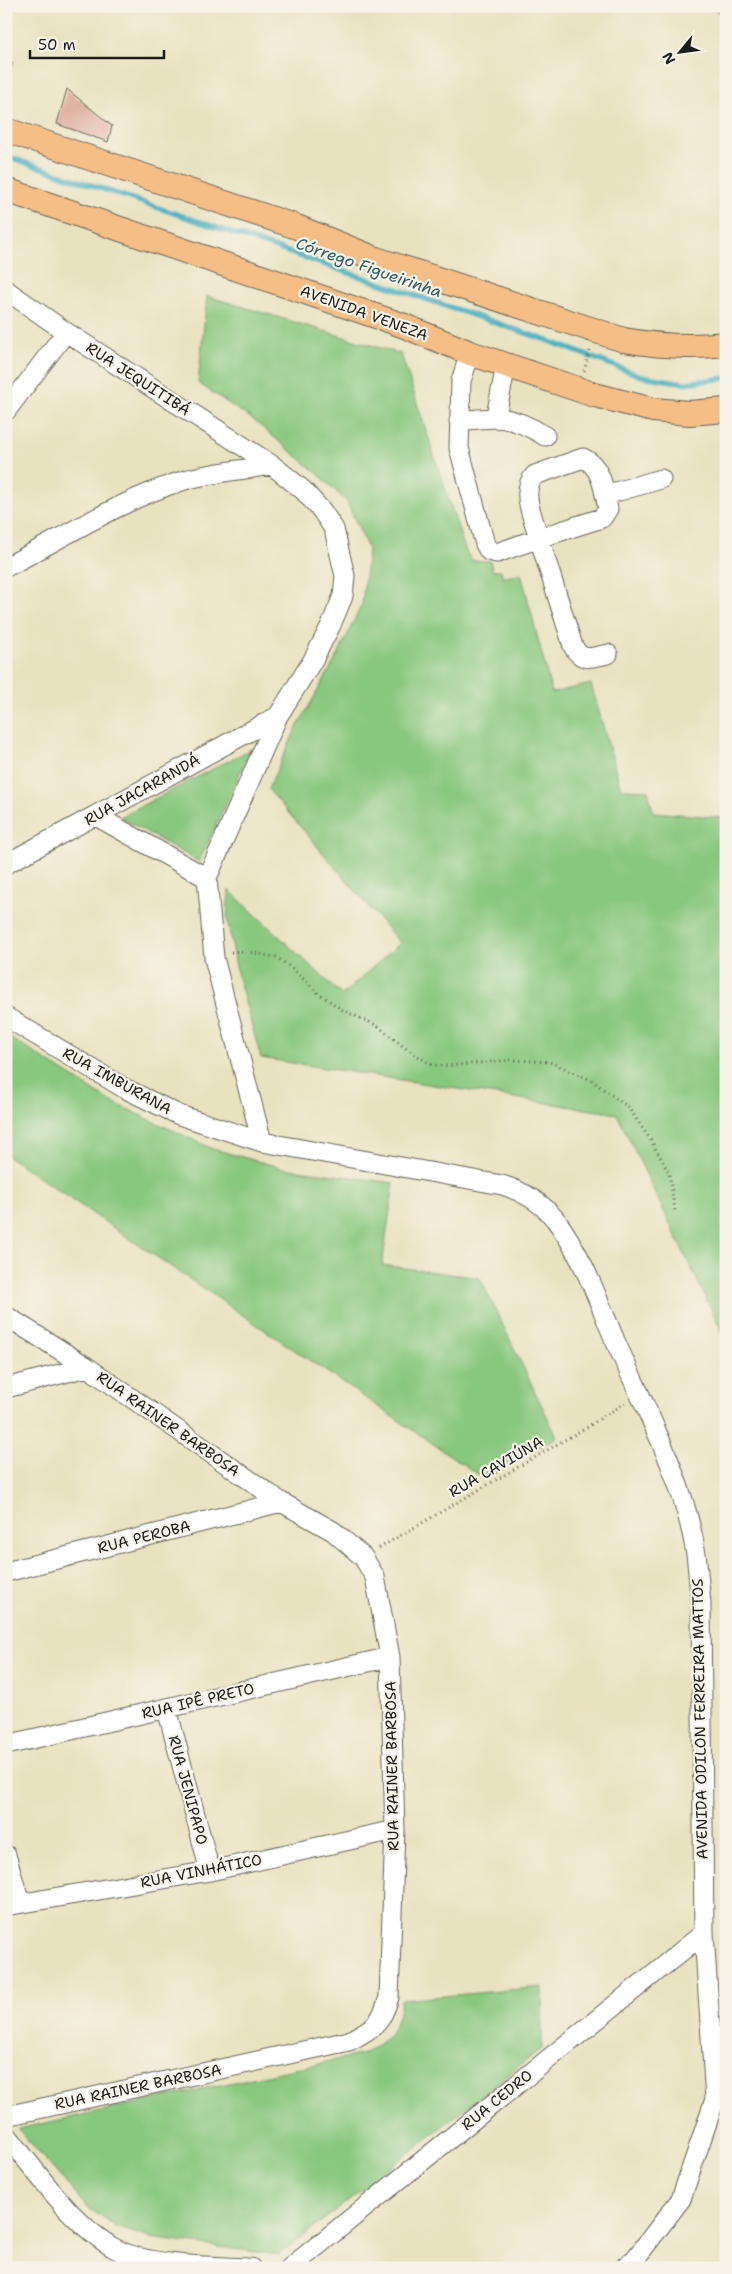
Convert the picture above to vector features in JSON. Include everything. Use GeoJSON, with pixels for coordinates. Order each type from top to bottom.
{"type":"FeatureCollection","features":[{"type":"Feature","properties":{"kind":"main road"},"geometry":{"type":"LineString","coordinates":[[6,130],[297,227],[376,259],[624,340],[662,346],[689,347],[726,344]]}},
{"type":"Feature","properties":{"kind":"main road","name":"AVENIDA VENEZA"},"geometry":{"type":"LineString","coordinates":[[6,190],[402,325],[470,353],[595,395],[653,410],[689,413],[726,410]]}},
{"type":"Feature","properties":{"kind":"street","name":"RUA JEQUITIBÁ"},"geometry":{"type":"LineString","coordinates":[[6,290],[66,332],[272,465]]}},
{"type":"Feature","properties":{"kind":"street"},"geometry":{"type":"LineString","coordinates":[[6,411],[66,332]]}},
{"type":"Feature","properties":{"kind":"street"},"geometry":{"type":"LineString","coordinates":[[470,353],[461,381],[459,448],[485,544],[489,550],[497,553],[539,538],[602,518],[608,509],[596,467],[591,461],[583,458],[535,475],[530,480],[526,490],[539,538],[575,651],[578,655],[586,658],[608,654]]}},
{"type":"Feature","properties":{"kind":"street"},"geometry":{"type":"LineString","coordinates":[[496,416],[506,365]]}},
{"type":"Feature","properties":{"kind":"street"},"geometry":{"type":"LineString","coordinates":[[459,421],[496,416],[529,426],[545,436]]}},
{"type":"Feature","properties":{"kind":"street"},"geometry":{"type":"LineString","coordinates":[[6,567],[117,508],[161,489],[185,480],[272,465],[303,490],[322,511],[334,529],[345,576],[342,596],[331,625],[313,660],[278,716],[207,878],[214,958],[262,1142]]}},
{"type":"Feature","properties":{"kind":"street"},"geometry":{"type":"LineString","coordinates":[[605,495],[661,479]]}},
{"type":"Feature","properties":{"kind":"street","name":"RUA JACARANDÁ"},"geometry":{"type":"LineString","coordinates":[[6,864],[278,716]]}},
{"type":"Feature","properties":{"kind":"street"},"geometry":{"type":"LineString","coordinates":[[96,816],[207,878]]}},
{"type":"Feature","properties":{"kind":"street","name":"RUA IMBURANA"},"geometry":{"type":"LineString","coordinates":[[6,1017],[124,1088],[179,1115],[262,1142]]}},
{"type":"Feature","properties":{"kind":"street","name":"AVENIDA ODILON FERREIRA MATTOS"},"geometry":{"type":"LineString","coordinates":[[262,1142],[502,1185],[521,1191],[555,1219],[582,1263],[667,1460],[685,1511],[695,1553],[701,1603],[704,1933],[715,2099],[681,2199],[635,2259],[623,2268]]}},
{"type":"Feature","properties":{"kind":"street","name":"RUA RAINER BARBOSA"},"geometry":{"type":"LineString","coordinates":[[6,1316],[86,1366],[282,1502],[333,1531],[363,1557],[375,1577],[390,1657],[395,1830],[389,1997],[383,2016],[375,2025],[349,2041],[6,2116]]}},
{"type":"Feature","properties":{"kind":"street"},"geometry":{"type":"LineString","coordinates":[[6,1388],[86,1366]]}},
{"type":"Feature","properties":{"kind":"street","name":"RUA PEROBA"},"geometry":{"type":"LineString","coordinates":[[6,1572],[282,1502]]}},
{"type":"Feature","properties":{"kind":"street","name":"RUA IPÊ PRETO"},"geometry":{"type":"LineString","coordinates":[[6,1745],[390,1657]]}},
{"type":"Feature","properties":{"kind":"street","name":"RUA JENIPAPO"},"geometry":{"type":"LineString","coordinates":[[167,1709],[210,1871]]}},
{"type":"Feature","properties":{"kind":"street","name":"RUA VINHÁTICO"},"geometry":{"type":"LineString","coordinates":[[13,1905],[210,1871],[395,1830]]}},
{"type":"Feature","properties":{"kind":"street"},"geometry":{"type":"LineString","coordinates":[[6,1855],[13,1905]]}},
{"type":"Feature","properties":{"kind":"street","name":"RUA CEDRO"},"geometry":{"type":"LineString","coordinates":[[290,2268],[704,1933]]}},
{"type":"Feature","properties":{"kind":"street"},"geometry":{"type":"LineString","coordinates":[[6,2134],[87,2229],[116,2250],[150,2260],[251,2268]]}},
{"type":"Feature","properties":{"kind":"path"},"geometry":{"type":"LineString","coordinates":[[583,374],[591,348]]}},
{"type":"Feature","properties":{"kind":"path"},"geometry":{"type":"LineString","coordinates":[[243,951],[276,957],[294,970],[318,993],[344,1011],[376,1024],[407,1049],[432,1065],[512,1060],[550,1062],[591,1080],[628,1107],[650,1139],[669,1173],[675,1211]]}},
{"type":"Feature","properties":{"kind":"path","name":"RUA CAVIÚNA"},"geometry":{"type":"LineString","coordinates":[[363,1557],[587,1427],[638,1394]]}},
{"type":"Feature","properties":{"kind":"green space"},"geometry":{"type":"Polygon","coordinates":[[[207,296],[401,354],[466,552],[473,561],[490,561],[493,571],[501,570],[503,578],[521,573],[552,693],[591,684],[621,789],[648,790],[653,812],[726,818],[726,1340],[617,1114],[261,1058],[238,977],[227,917],[229,890],[342,995],[400,943],[268,789],[296,729],[338,655],[362,604],[368,549],[347,502],[317,473],[252,419],[198,383],[207,296]]]}},
{"type":"Feature","properties":{"kind":"green space"},"geometry":{"type":"Polygon","coordinates":[[[251,749],[199,862],[120,817],[251,749]]]}},
{"type":"Feature","properties":{"kind":"green space"},"geometry":{"type":"Polygon","coordinates":[[[6,1035],[110,1101],[213,1149],[283,1168],[394,1183],[382,1265],[480,1278],[557,1437],[485,1479],[6,1155],[6,1035]]]}},
{"type":"Feature","properties":{"kind":"green space"},"geometry":{"type":"Polygon","coordinates":[[[542,1987],[542,2048],[279,2255],[150,2238],[116,2227],[87,2207],[18,2129],[363,2054],[379,2044],[390,2033],[400,2010],[401,2000],[542,1987]]]}},
{"type":"Feature","properties":{"kind":"building"},"geometry":{"type":"Polygon","coordinates":[[[6,60],[13,62],[7,81],[6,81],[6,60]]]}},
{"type":"Feature","properties":{"kind":"building"},"geometry":{"type":"Polygon","coordinates":[[[67,89],[112,126],[108,142],[57,124],[67,89]]]}},
{"type":"Feature","properties":{"kind":"waterway","name":"Córrego Figueirinha"},"geometry":{"type":"LineString","coordinates":[[6,156],[546,340],[641,376],[685,383],[726,378]]}}]}
